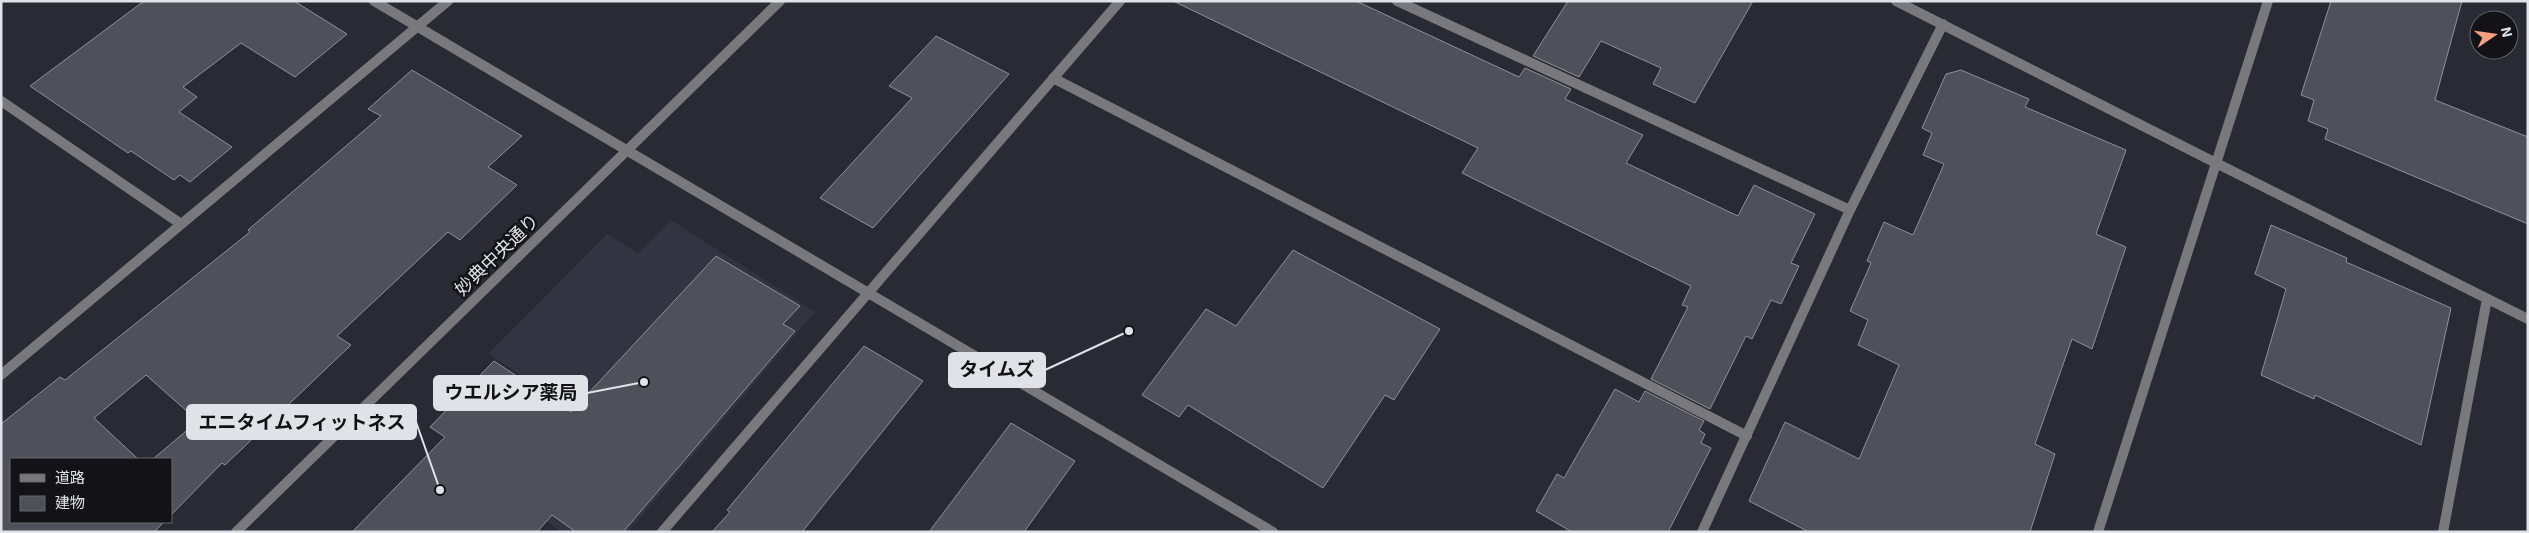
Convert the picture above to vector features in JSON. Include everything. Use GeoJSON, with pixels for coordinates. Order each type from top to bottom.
{"type":"FeatureCollection","features":[{"type":"Feature","properties":{"kind":"street"},"geometry":{"type":"LineString","coordinates":[[374,1],[1273,532]]}},
{"type":"Feature","properties":{"kind":"street"},"geometry":{"type":"LineString","coordinates":[[1,375],[448,1]]}},
{"type":"Feature","properties":{"kind":"street","name":"妙典中央通り"},"geometry":{"type":"LineString","coordinates":[[236,532],[780,1]]}},
{"type":"Feature","properties":{"kind":"street"},"geometry":{"type":"LineString","coordinates":[[668,530],[868,292],[1120,1]]}},
{"type":"Feature","properties":{"kind":"street"},"geometry":{"type":"LineString","coordinates":[[1397,1],[1850,210]]}},
{"type":"Feature","properties":{"kind":"street"},"geometry":{"type":"LineString","coordinates":[[1896,1],[2528,319]]}},
{"type":"Feature","properties":{"kind":"street"},"geometry":{"type":"LineString","coordinates":[[2098,532],[2268,1]]}},
{"type":"Feature","properties":{"kind":"street"},"geometry":{"type":"LineString","coordinates":[[1702,532],[1850,210],[1943,24]]}},
{"type":"Feature","properties":{"kind":"street"},"geometry":{"type":"LineString","coordinates":[[1054,78],[1747,436]]}},
{"type":"Feature","properties":{"kind":"street"},"geometry":{"type":"LineString","coordinates":[[1,101],[181,224]]}},
{"type":"Feature","properties":{"kind":"street"},"geometry":{"type":"LineString","coordinates":[[2443,532],[2487,299]]}},
{"type":"Feature","properties":{"kind":"shaded area"},"geometry":{"type":"Polygon","coordinates":[[[671,220],[815,312],[628,532],[562,532],[501,490],[575,410],[488,354],[607,234],[638,253],[671,220]]]}},
{"type":"Feature","properties":{"kind":"building"},"geometry":{"type":"Polygon","coordinates":[[[144,1],[294,1],[347,34],[295,77],[241,43],[183,87],[197,97],[179,112],[232,147],[190,182],[180,175],[174,180],[131,151],[128,153],[30,86],[144,1]]]}},
{"type":"Feature","properties":{"kind":"building"},"geometry":{"type":"Polygon","coordinates":[[[1173,1],[1356,1],[1519,77],[1525,68],[1571,89],[1565,99],[1643,135],[1626,163],[1738,216],[1754,185],[1815,214],[1791,263],[1799,266],[1781,304],[1771,300],[1752,339],[1746,336],[1710,409],[1651,379],[1688,307],[1682,305],[1691,286],[1462,173],[1478,148],[1173,1]]]}},
{"type":"Feature","properties":{"kind":"building"},"geometry":{"type":"Polygon","coordinates":[[[1568,1],[1753,1],[1695,103],[1653,84],[1661,68],[1601,41],[1579,77],[1533,56],[1568,1]]]}},
{"type":"Feature","properties":{"kind":"building"},"geometry":{"type":"Polygon","coordinates":[[[2331,1],[2462,1],[2435,100],[2528,137],[2528,224],[2325,139],[2328,129],[2308,121],[2314,100],[2301,95],[2331,1]]]}},
{"type":"Feature","properties":{"kind":"building"},"geometry":{"type":"Polygon","coordinates":[[[936,36],[1009,74],[873,228],[820,198],[912,98],[889,86],[936,36]]]}},
{"type":"Feature","properties":{"kind":"building"},"geometry":{"type":"Polygon","coordinates":[[[412,70],[522,136],[488,167],[517,185],[460,240],[448,232],[337,336],[351,345],[225,465],[222,463],[172,514],[172,458],[154,458],[198,421],[146,375],[94,418],[137,458],[10,458],[10,523],[163,523],[154,532],[1,532],[1,424],[60,377],[65,380],[250,232],[248,230],[381,116],[368,109],[412,70]]]}},
{"type":"Feature","properties":{"kind":"building"},"geometry":{"type":"Polygon","coordinates":[[[1961,70],[2029,99],[2025,107],[2126,150],[2096,234],[2126,247],[2092,349],[2072,339],[2035,444],[2055,454],[2030,532],[1809,532],[1749,501],[1785,422],[1859,459],[1899,365],[1858,345],[1868,320],[1850,311],[1871,263],[1867,261],[1884,222],[1913,235],[1944,164],[1923,155],[1932,133],[1922,128],[1946,74],[1961,70]]]}},
{"type":"Feature","properties":{"kind":"building"},"geometry":{"type":"Polygon","coordinates":[[[2271,225],[2347,258],[2346,262],[2451,308],[2421,445],[2315,395],[2314,399],[2261,375],[2286,289],[2255,274],[2271,225]]]}},
{"type":"Feature","properties":{"kind":"building"},"geometry":{"type":"Polygon","coordinates":[[[1293,250],[1440,329],[1394,400],[1385,395],[1323,488],[1188,405],[1179,417],[1142,395],[1206,309],[1236,326],[1293,250]]]}},
{"type":"Feature","properties":{"kind":"building"},"geometry":{"type":"Polygon","coordinates":[[[716,256],[800,306],[783,324],[795,331],[623,532],[576,532],[552,515],[537,532],[352,532],[445,437],[430,427],[494,361],[571,412],[716,256]]]}},
{"type":"Feature","properties":{"kind":"building"},"geometry":{"type":"Polygon","coordinates":[[[864,346],[923,381],[802,532],[712,532],[730,512],[727,510],[864,346]]]}},
{"type":"Feature","properties":{"kind":"building"},"geometry":{"type":"Polygon","coordinates":[[[1615,389],[1639,402],[1645,391],[1704,421],[1699,430],[1705,434],[1701,443],[1711,448],[1668,532],[1572,532],[1536,511],[1557,474],[1564,478],[1615,389]]]}},
{"type":"Feature","properties":{"kind":"building"},"geometry":{"type":"Polygon","coordinates":[[[1011,423],[1075,461],[1024,532],[929,532],[1011,423]]]}},
{"type":"Feature","properties":{"kind":"place","name":"タイムズ"},"geometry":{"type":"Point","coordinates":[1129,331]}},
{"type":"Feature","properties":{"kind":"place","name":"ウエルシア薬局"},"geometry":{"type":"Point","coordinates":[644,382]}},
{"type":"Feature","properties":{"kind":"place","name":"エニタイムフィットネス"},"geometry":{"type":"Point","coordinates":[440,490]}}]}
